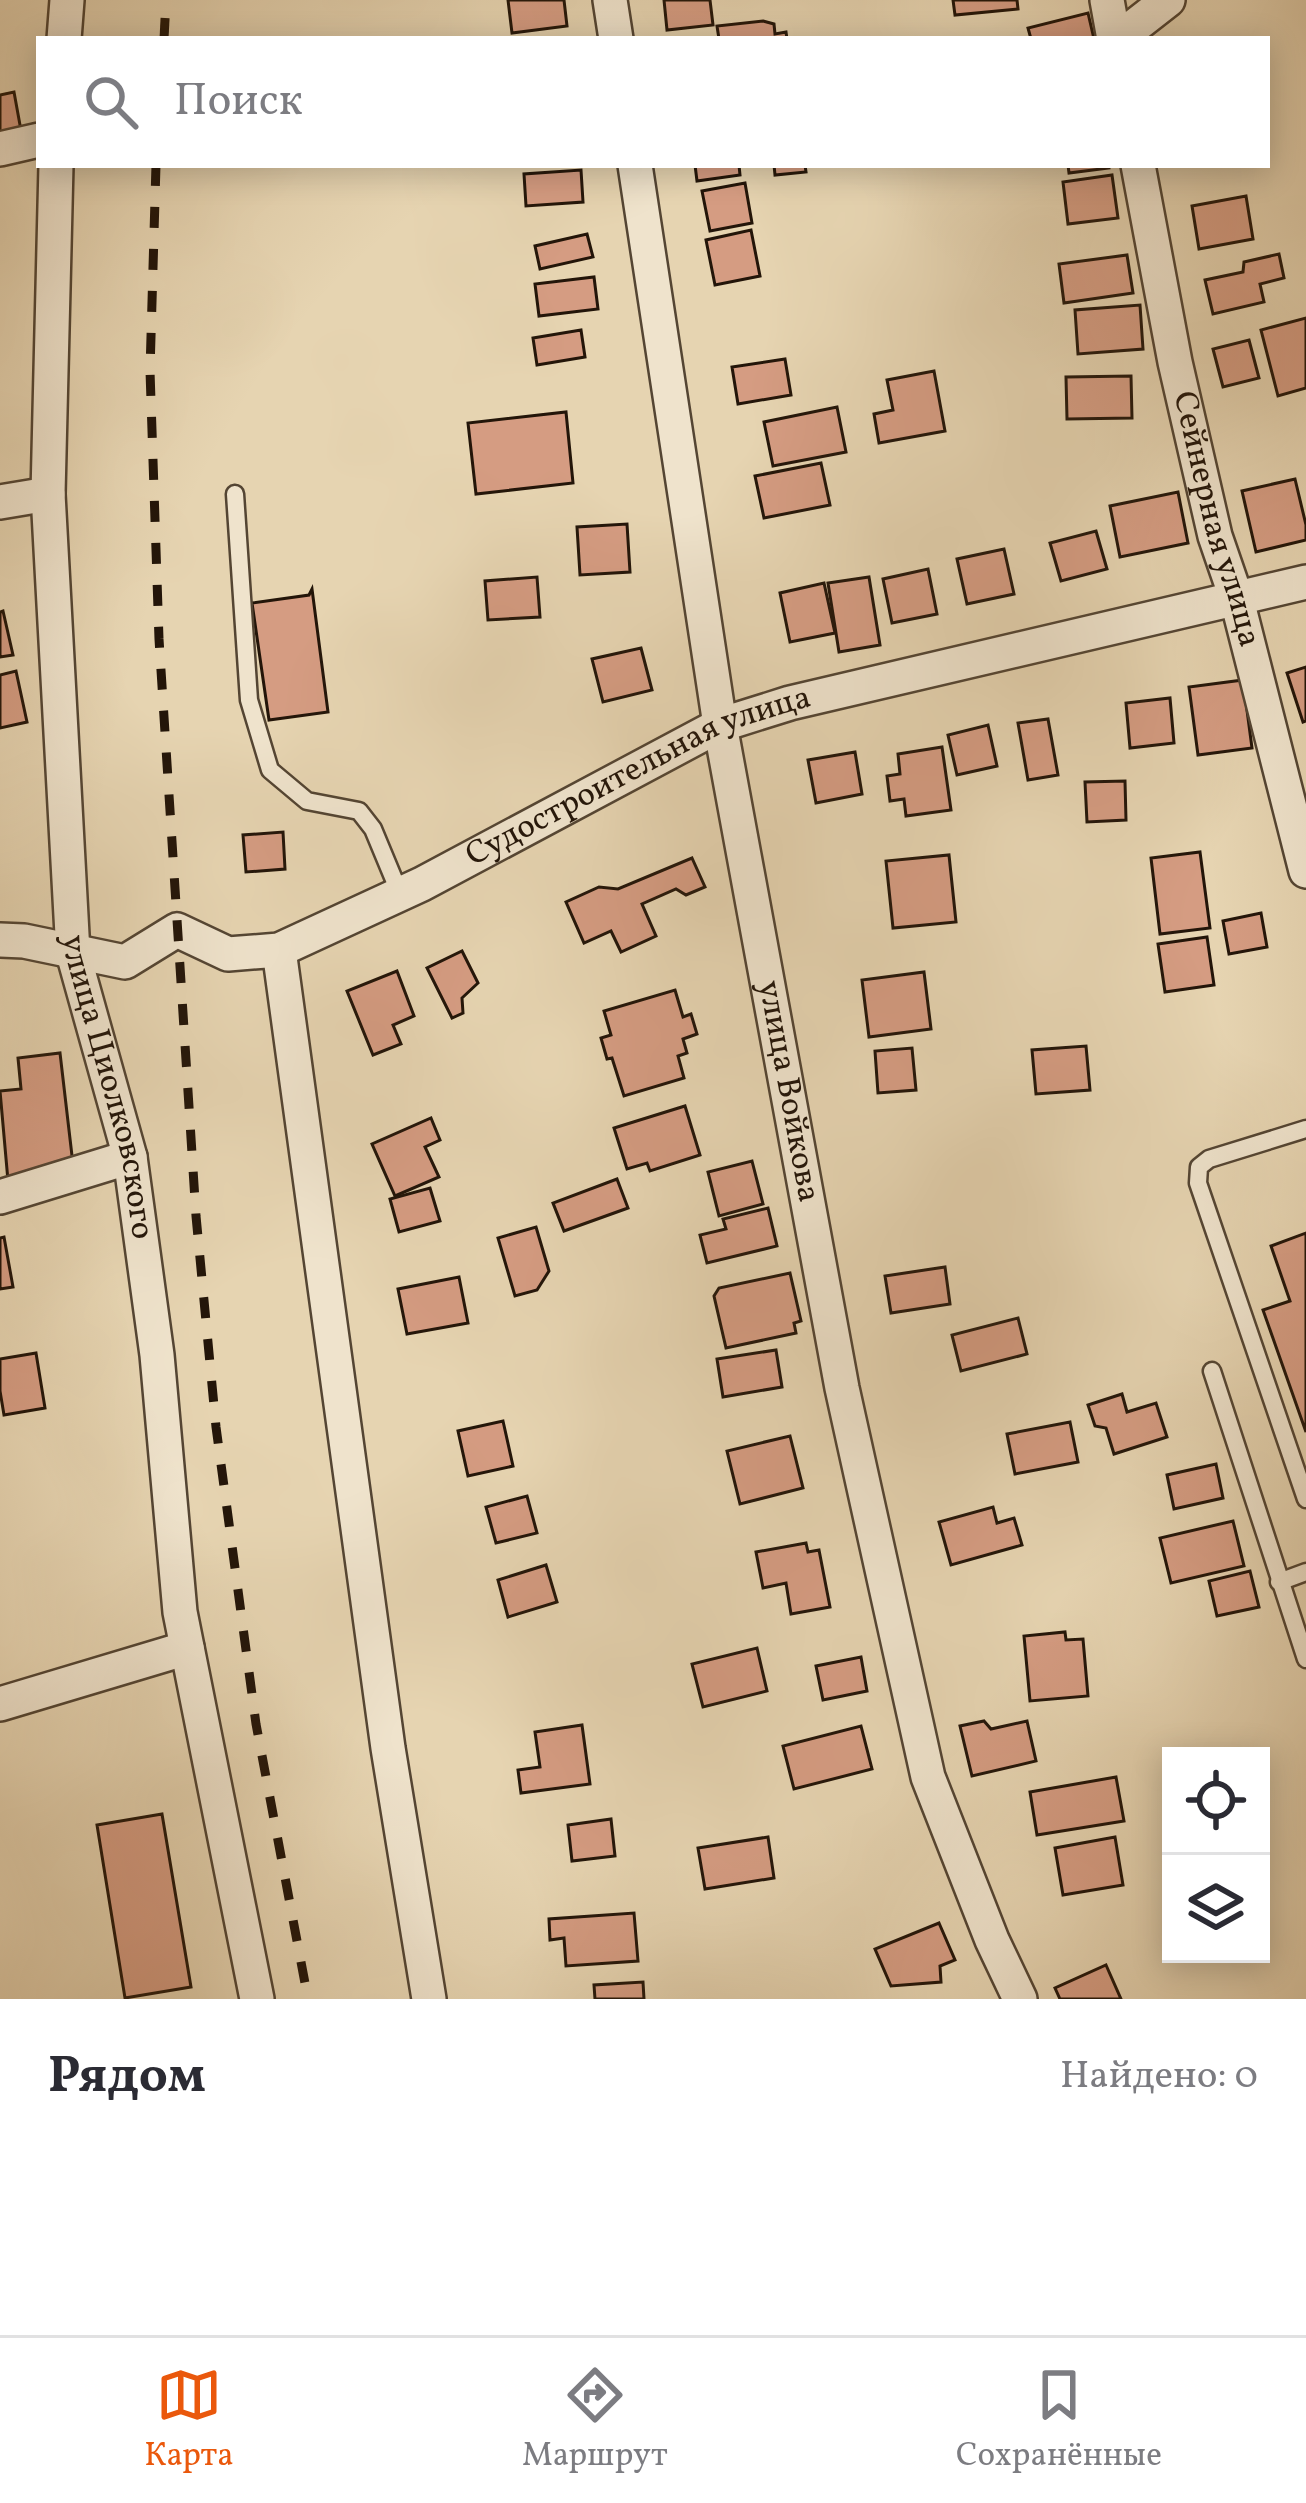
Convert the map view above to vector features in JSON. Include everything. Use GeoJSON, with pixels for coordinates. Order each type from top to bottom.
{"type":"FeatureCollection","features":[{"type":"Feature","properties":{"kind":"street"},"geometry":{"type":"LineString","coordinates":[[64,36],[67,0]]}},
{"type":"Feature","properties":{"kind":"street"},"geometry":{"type":"LineString","coordinates":[[610,0],[616,36]]}},
{"type":"Feature","properties":{"kind":"street"},"geometry":{"type":"LineString","coordinates":[[1107,0],[1115,36]]}},
{"type":"Feature","properties":{"kind":"street"},"geometry":{"type":"LineString","coordinates":[[1120,36],[1168,0]]}},
{"type":"Feature","properties":{"kind":"street"},"geometry":{"type":"LineString","coordinates":[[0,148],[36,141]]}},
{"type":"Feature","properties":{"kind":"street","name":"улица Циолковского"},"geometry":{"type":"LineString","coordinates":[[56,168],[48,494],[73,952],[130,1157],[157,1355],[180,1612],[257,1999]]}},
{"type":"Feature","properties":{"kind":"street","name":"улица Войкова"},"geometry":{"type":"LineString","coordinates":[[635,168],[721,725],[842,1388],[928,1777],[1020,1999]]}},
{"type":"Feature","properties":{"kind":"street","name":"Сейнерная улица"},"geometry":{"type":"LineString","coordinates":[[1139,168],[1215,536],[1237,600],[1306,871]]}},
{"type":"Feature","properties":{"kind":"street"},"geometry":{"type":"LineString","coordinates":[[0,502],[48,494]]}},
{"type":"Feature","properties":{"kind":"street","name":"Судостроительная улица"},"geometry":{"type":"LineString","coordinates":[[0,940],[125,962],[177,930],[228,954],[279,950],[400,894],[721,725],[790,703],[1306,582]]}},
{"type":"Feature","properties":{"kind":"street"},"geometry":{"type":"LineString","coordinates":[[279,950],[388,1748],[430,1999]]}},
{"type":"Feature","properties":{"kind":"street"},"geometry":{"type":"LineString","coordinates":[[0,1197],[130,1157]]}},
{"type":"Feature","properties":{"kind":"street"},"geometry":{"type":"LineString","coordinates":[[0,1704],[187,1648]]}},
{"type":"Feature","properties":{"kind":"lane"},"geometry":{"type":"LineString","coordinates":[[235,494],[249,700],[270,770],[307,801],[359,812],[374,829],[400,894]]}},
{"type":"Feature","properties":{"kind":"lane"},"geometry":{"type":"LineString","coordinates":[[1306,1130],[1209,1159],[1199,1167],[1198,1183],[1306,1499]]}},
{"type":"Feature","properties":{"kind":"lane"},"geometry":{"type":"LineString","coordinates":[[1211,1371],[1306,1659]]}},
{"type":"Feature","properties":{"kind":"lane"},"geometry":{"type":"LineString","coordinates":[[1280,1582],[1306,1572]]}},
{"type":"Feature","properties":{"kind":"building"},"geometry":{"type":"Polygon","coordinates":[[[508,0],[564,0],[567,26],[512,33],[508,0]]]}},
{"type":"Feature","properties":{"kind":"building"},"geometry":{"type":"Polygon","coordinates":[[[664,0],[710,0],[713,25],[667,30],[664,0]]]}},
{"type":"Feature","properties":{"kind":"building"},"geometry":{"type":"Polygon","coordinates":[[[953,0],[1017,0],[1018,9],[955,15],[953,0]]]}},
{"type":"Feature","properties":{"kind":"building"},"geometry":{"type":"Polygon","coordinates":[[[1088,13],[1093,36],[1030,36],[1028,28],[1088,13]]]}},
{"type":"Feature","properties":{"kind":"building"},"geometry":{"type":"Polygon","coordinates":[[[763,21],[774,24],[775,34],[786,32],[787,36],[719,36],[717,26],[763,21]]]}},
{"type":"Feature","properties":{"kind":"building"},"geometry":{"type":"Polygon","coordinates":[[[14,92],[22,136],[0,140],[0,95],[14,92]]]}},
{"type":"Feature","properties":{"kind":"building"},"geometry":{"type":"Polygon","coordinates":[[[695,168],[739,168],[740,175],[697,181],[695,168]]]}},
{"type":"Feature","properties":{"kind":"building"},"geometry":{"type":"Polygon","coordinates":[[[774,168],[805,168],[806,172],[775,175],[774,168]]]}},
{"type":"Feature","properties":{"kind":"building"},"geometry":{"type":"Polygon","coordinates":[[[1068,168],[1109,168],[1069,173],[1068,168]]]}},
{"type":"Feature","properties":{"kind":"building"},"geometry":{"type":"Polygon","coordinates":[[[581,170],[583,202],[526,206],[524,174],[581,170]]]}},
{"type":"Feature","properties":{"kind":"building"},"geometry":{"type":"Polygon","coordinates":[[[1112,175],[1118,218],[1068,224],[1063,182],[1112,175]]]}},
{"type":"Feature","properties":{"kind":"building"},"geometry":{"type":"Polygon","coordinates":[[[745,183],[752,223],[710,231],[702,191],[745,183]]]}},
{"type":"Feature","properties":{"kind":"building"},"geometry":{"type":"Polygon","coordinates":[[[1246,196],[1253,239],[1199,249],[1192,206],[1246,196]]]}},
{"type":"Feature","properties":{"kind":"building"},"geometry":{"type":"Polygon","coordinates":[[[751,230],[760,276],[715,285],[706,240],[751,230]]]}},
{"type":"Feature","properties":{"kind":"building"},"geometry":{"type":"Polygon","coordinates":[[[587,234],[593,257],[540,269],[535,246],[587,234]]]}},
{"type":"Feature","properties":{"kind":"building"},"geometry":{"type":"Polygon","coordinates":[[[1279,254],[1284,278],[1260,284],[1264,302],[1213,314],[1205,280],[1243,272],[1244,262],[1279,254]]]}},
{"type":"Feature","properties":{"kind":"building"},"geometry":{"type":"Polygon","coordinates":[[[1127,255],[1133,293],[1064,303],[1059,264],[1127,255]]]}},
{"type":"Feature","properties":{"kind":"building"},"geometry":{"type":"Polygon","coordinates":[[[594,277],[598,309],[539,316],[535,284],[594,277]]]}},
{"type":"Feature","properties":{"kind":"building"},"geometry":{"type":"Polygon","coordinates":[[[1140,305],[1143,349],[1078,354],[1075,310],[1140,305]]]}},
{"type":"Feature","properties":{"kind":"building"},"geometry":{"type":"Polygon","coordinates":[[[1306,318],[1306,388],[1278,396],[1261,330],[1306,318]]]}},
{"type":"Feature","properties":{"kind":"building"},"geometry":{"type":"Polygon","coordinates":[[[581,330],[585,357],[537,365],[533,338],[581,330]]]}},
{"type":"Feature","properties":{"kind":"building"},"geometry":{"type":"Polygon","coordinates":[[[1249,340],[1259,378],[1223,387],[1213,349],[1249,340]]]}},
{"type":"Feature","properties":{"kind":"building"},"geometry":{"type":"Polygon","coordinates":[[[785,359],[791,395],[738,404],[732,367],[785,359]]]}},
{"type":"Feature","properties":{"kind":"building"},"geometry":{"type":"Polygon","coordinates":[[[934,371],[945,431],[879,443],[874,414],[893,410],[887,380],[934,371]]]}},
{"type":"Feature","properties":{"kind":"building"},"geometry":{"type":"Polygon","coordinates":[[[1131,376],[1132,418],[1067,419],[1066,377],[1131,376]]]}},
{"type":"Feature","properties":{"kind":"building"},"geometry":{"type":"Polygon","coordinates":[[[837,407],[846,452],[773,466],[764,422],[837,407]]]}},
{"type":"Feature","properties":{"kind":"building"},"geometry":{"type":"Polygon","coordinates":[[[566,412],[573,483],[476,494],[468,423],[566,412]]]}},
{"type":"Feature","properties":{"kind":"building"},"geometry":{"type":"Polygon","coordinates":[[[821,463],[830,505],[764,518],[755,476],[821,463]]]}},
{"type":"Feature","properties":{"kind":"building"},"geometry":{"type":"Polygon","coordinates":[[[1295,479],[1306,540],[1256,552],[1242,491],[1295,479]]]}},
{"type":"Feature","properties":{"kind":"building"},"geometry":{"type":"Polygon","coordinates":[[[1178,492],[1188,543],[1120,557],[1110,506],[1178,492]]]}},
{"type":"Feature","properties":{"kind":"building"},"geometry":{"type":"Polygon","coordinates":[[[627,524],[630,572],[580,575],[577,527],[627,524]]]}},
{"type":"Feature","properties":{"kind":"building"},"geometry":{"type":"Polygon","coordinates":[[[1096,531],[1107,569],[1061,581],[1050,543],[1096,531]]]}},
{"type":"Feature","properties":{"kind":"building"},"geometry":{"type":"Polygon","coordinates":[[[1004,549],[1014,594],[967,604],[957,559],[1004,549]]]}},
{"type":"Feature","properties":{"kind":"building"},"geometry":{"type":"Polygon","coordinates":[[[928,569],[937,614],[892,623],[883,579],[928,569]]]}},
{"type":"Feature","properties":{"kind":"building"},"geometry":{"type":"Polygon","coordinates":[[[537,577],[540,617],[488,620],[485,581],[537,577]]]}},
{"type":"Feature","properties":{"kind":"building"},"geometry":{"type":"Polygon","coordinates":[[[869,577],[880,645],[839,652],[828,583],[869,577]]]}},
{"type":"Feature","properties":{"kind":"building"},"geometry":{"type":"Polygon","coordinates":[[[824,583],[835,633],[790,642],[780,593],[824,583]]]}},
{"type":"Feature","properties":{"kind":"building"},"geometry":{"type":"Polygon","coordinates":[[[312,589],[328,712],[269,720],[252,603],[309,595],[312,589]]]}},
{"type":"Feature","properties":{"kind":"building"},"geometry":{"type":"Polygon","coordinates":[[[0,612],[13,655],[0,657],[0,612]]]}},
{"type":"Feature","properties":{"kind":"building"},"geometry":{"type":"Polygon","coordinates":[[[641,648],[652,690],[603,702],[592,659],[641,648]]]}},
{"type":"Feature","properties":{"kind":"building"},"geometry":{"type":"Polygon","coordinates":[[[1306,667],[1306,721],[1303,722],[1287,673],[1306,667]]]}},
{"type":"Feature","properties":{"kind":"building"},"geometry":{"type":"Polygon","coordinates":[[[16,671],[27,722],[0,728],[0,675],[16,671]]]}},
{"type":"Feature","properties":{"kind":"building"},"geometry":{"type":"Polygon","coordinates":[[[1243,680],[1252,748],[1198,755],[1189,687],[1243,680]]]}},
{"type":"Feature","properties":{"kind":"building"},"geometry":{"type":"Polygon","coordinates":[[[1170,698],[1174,743],[1130,748],[1126,703],[1170,698]]]}},
{"type":"Feature","properties":{"kind":"building"},"geometry":{"type":"Polygon","coordinates":[[[1048,719],[1058,775],[1028,780],[1018,723],[1048,719]]]}},
{"type":"Feature","properties":{"kind":"building"},"geometry":{"type":"Polygon","coordinates":[[[988,725],[997,766],[957,775],[948,735],[988,725]]]}},
{"type":"Feature","properties":{"kind":"building"},"geometry":{"type":"Polygon","coordinates":[[[942,747],[951,810],[906,816],[904,799],[890,801],[887,776],[900,774],[898,754],[942,747]]]}},
{"type":"Feature","properties":{"kind":"building"},"geometry":{"type":"Polygon","coordinates":[[[855,752],[862,794],[816,803],[808,760],[855,752]]]}},
{"type":"Feature","properties":{"kind":"building"},"geometry":{"type":"Polygon","coordinates":[[[1125,781],[1126,820],[1087,822],[1085,782],[1125,781]]]}},
{"type":"Feature","properties":{"kind":"building"},"geometry":{"type":"Polygon","coordinates":[[[283,832],[285,869],[246,872],[243,835],[283,832]]]}},
{"type":"Feature","properties":{"kind":"building"},"geometry":{"type":"Polygon","coordinates":[[[1200,852],[1210,928],[1160,934],[1151,858],[1200,852]]]}},
{"type":"Feature","properties":{"kind":"building"},"geometry":{"type":"Polygon","coordinates":[[[949,855],[956,922],[893,928],[886,861],[949,855]]]}},
{"type":"Feature","properties":{"kind":"building"},"geometry":{"type":"Polygon","coordinates":[[[692,858],[705,887],[686,895],[676,889],[642,904],[656,936],[621,952],[611,931],[584,943],[566,902],[599,887],[618,889],[692,858]]]}},
{"type":"Feature","properties":{"kind":"building"},"geometry":{"type":"Polygon","coordinates":[[[1261,913],[1267,947],[1229,954],[1223,921],[1261,913]]]}},
{"type":"Feature","properties":{"kind":"building"},"geometry":{"type":"Polygon","coordinates":[[[1207,937],[1214,985],[1165,992],[1158,944],[1207,937]]]}},
{"type":"Feature","properties":{"kind":"building"},"geometry":{"type":"Polygon","coordinates":[[[462,951],[478,983],[462,998],[463,1013],[452,1018],[427,968],[462,951]]]}},
{"type":"Feature","properties":{"kind":"building"},"geometry":{"type":"Polygon","coordinates":[[[397,971],[414,1016],[393,1025],[401,1044],[373,1055],[347,991],[397,971]]]}},
{"type":"Feature","properties":{"kind":"building"},"geometry":{"type":"Polygon","coordinates":[[[924,972],[931,1029],[869,1037],[862,980],[924,972]]]}},
{"type":"Feature","properties":{"kind":"building"},"geometry":{"type":"Polygon","coordinates":[[[675,990],[683,1017],[691,1014],[697,1034],[683,1039],[687,1053],[678,1056],[684,1078],[624,1096],[601,1038],[611,1035],[604,1011],[675,990]]]}},
{"type":"Feature","properties":{"kind":"building"},"geometry":{"type":"Polygon","coordinates":[[[1086,1046],[1090,1090],[1036,1094],[1032,1050],[1086,1046]]]}},
{"type":"Feature","properties":{"kind":"building"},"geometry":{"type":"Polygon","coordinates":[[[912,1048],[916,1090],[878,1093],[875,1051],[912,1048]]]}},
{"type":"Feature","properties":{"kind":"building"},"geometry":{"type":"Polygon","coordinates":[[[60,1053],[74,1173],[8,1181],[0,1091],[21,1089],[18,1058],[60,1053]]]}},
{"type":"Feature","properties":{"kind":"building"},"geometry":{"type":"Polygon","coordinates":[[[685,1106],[700,1155],[650,1171],[647,1163],[627,1169],[614,1128],[685,1106]]]}},
{"type":"Feature","properties":{"kind":"building"},"geometry":{"type":"Polygon","coordinates":[[[431,1118],[440,1140],[425,1147],[439,1177],[395,1196],[372,1144],[431,1118]]]}},
{"type":"Feature","properties":{"kind":"building"},"geometry":{"type":"Polygon","coordinates":[[[752,1161],[763,1204],[719,1216],[708,1172],[752,1161]]]}},
{"type":"Feature","properties":{"kind":"building"},"geometry":{"type":"Polygon","coordinates":[[[617,1179],[628,1208],[564,1231],[553,1203],[617,1179]]]}},
{"type":"Feature","properties":{"kind":"building"},"geometry":{"type":"Polygon","coordinates":[[[430,1188],[440,1221],[399,1232],[390,1199],[430,1188]]]}},
{"type":"Feature","properties":{"kind":"building"},"geometry":{"type":"Polygon","coordinates":[[[768,1208],[777,1246],[707,1263],[700,1235],[726,1229],[723,1219],[768,1208]]]}},
{"type":"Feature","properties":{"kind":"building"},"geometry":{"type":"Polygon","coordinates":[[[536,1227],[549,1271],[537,1290],[515,1296],[498,1238],[536,1227]]]}},
{"type":"Feature","properties":{"kind":"building"},"geometry":{"type":"Polygon","coordinates":[[[1306,1233],[1306,1432],[1263,1310],[1290,1301],[1271,1246],[1306,1233]]]}},
{"type":"Feature","properties":{"kind":"building"},"geometry":{"type":"Polygon","coordinates":[[[4,1237],[13,1287],[0,1289],[0,1238],[4,1237]]]}},
{"type":"Feature","properties":{"kind":"building"},"geometry":{"type":"Polygon","coordinates":[[[945,1267],[950,1304],[891,1313],[885,1276],[945,1267]]]}},
{"type":"Feature","properties":{"kind":"building"},"geometry":{"type":"Polygon","coordinates":[[[790,1273],[801,1321],[794,1323],[796,1333],[726,1348],[714,1296],[719,1288],[790,1273]]]}},
{"type":"Feature","properties":{"kind":"building"},"geometry":{"type":"Polygon","coordinates":[[[459,1277],[468,1323],[407,1334],[398,1289],[459,1277]]]}},
{"type":"Feature","properties":{"kind":"building"},"geometry":{"type":"Polygon","coordinates":[[[1018,1318],[1027,1354],[961,1371],[952,1335],[1018,1318]]]}},
{"type":"Feature","properties":{"kind":"building"},"geometry":{"type":"Polygon","coordinates":[[[776,1350],[782,1387],[723,1397],[717,1359],[776,1350]]]}},
{"type":"Feature","properties":{"kind":"building"},"geometry":{"type":"Polygon","coordinates":[[[36,1353],[45,1408],[4,1415],[0,1359],[36,1353]]]}},
{"type":"Feature","properties":{"kind":"building"},"geometry":{"type":"Polygon","coordinates":[[[1122,1394],[1127,1412],[1156,1403],[1167,1437],[1114,1454],[1106,1428],[1095,1426],[1088,1405],[1122,1394]]]}},
{"type":"Feature","properties":{"kind":"building"},"geometry":{"type":"Polygon","coordinates":[[[503,1421],[513,1466],[468,1476],[458,1431],[503,1421]]]}},
{"type":"Feature","properties":{"kind":"building"},"geometry":{"type":"Polygon","coordinates":[[[1070,1422],[1078,1462],[1015,1474],[1007,1434],[1070,1422]]]}},
{"type":"Feature","properties":{"kind":"building"},"geometry":{"type":"Polygon","coordinates":[[[790,1436],[803,1488],[740,1504],[727,1451],[790,1436]]]}},
{"type":"Feature","properties":{"kind":"building"},"geometry":{"type":"Polygon","coordinates":[[[1216,1464],[1223,1498],[1174,1509],[1167,1475],[1216,1464]]]}},
{"type":"Feature","properties":{"kind":"building"},"geometry":{"type":"Polygon","coordinates":[[[527,1496],[537,1533],[496,1543],[486,1507],[527,1496]]]}},
{"type":"Feature","properties":{"kind":"building"},"geometry":{"type":"Polygon","coordinates":[[[993,1507],[997,1523],[1014,1518],[1022,1545],[951,1565],[939,1522],[993,1507]]]}},
{"type":"Feature","properties":{"kind":"building"},"geometry":{"type":"Polygon","coordinates":[[[1233,1521],[1244,1566],[1171,1583],[1160,1538],[1233,1521]]]}},
{"type":"Feature","properties":{"kind":"building"},"geometry":{"type":"Polygon","coordinates":[[[806,1543],[808,1552],[819,1550],[830,1607],[791,1614],[786,1583],[763,1588],[756,1552],[806,1543]]]}},
{"type":"Feature","properties":{"kind":"building"},"geometry":{"type":"Polygon","coordinates":[[[546,1565],[557,1602],[508,1617],[498,1580],[546,1565]]]}},
{"type":"Feature","properties":{"kind":"building"},"geometry":{"type":"Polygon","coordinates":[[[1250,1571],[1259,1607],[1217,1616],[1209,1581],[1250,1571]]]}},
{"type":"Feature","properties":{"kind":"building"},"geometry":{"type":"Polygon","coordinates":[[[1065,1632],[1066,1640],[1083,1639],[1088,1696],[1030,1701],[1024,1636],[1065,1632]]]}},
{"type":"Feature","properties":{"kind":"building"},"geometry":{"type":"Polygon","coordinates":[[[757,1648],[767,1691],[703,1707],[692,1664],[757,1648]]]}},
{"type":"Feature","properties":{"kind":"building"},"geometry":{"type":"Polygon","coordinates":[[[861,1657],[867,1691],[823,1700],[816,1666],[861,1657]]]}},
{"type":"Feature","properties":{"kind":"building"},"geometry":{"type":"Polygon","coordinates":[[[984,1721],[991,1729],[1027,1721],[1036,1761],[972,1776],[960,1726],[984,1721]]]}},
{"type":"Feature","properties":{"kind":"building"},"geometry":{"type":"Polygon","coordinates":[[[582,1725],[590,1784],[521,1793],[518,1770],[540,1767],[535,1732],[582,1725]]]}},
{"type":"Feature","properties":{"kind":"building"},"geometry":{"type":"Polygon","coordinates":[[[861,1726],[872,1769],[794,1789],[783,1746],[861,1726]]]}},
{"type":"Feature","properties":{"kind":"building"},"geometry":{"type":"Polygon","coordinates":[[[1116,1777],[1124,1821],[1037,1835],[1030,1792],[1116,1777]]]}},
{"type":"Feature","properties":{"kind":"building"},"geometry":{"type":"Polygon","coordinates":[[[162,1814],[191,1987],[125,1998],[97,1825],[162,1814]]]}},
{"type":"Feature","properties":{"kind":"building"},"geometry":{"type":"Polygon","coordinates":[[[611,1819],[615,1856],[572,1861],[568,1825],[611,1819]]]}},
{"type":"Feature","properties":{"kind":"building"},"geometry":{"type":"Polygon","coordinates":[[[768,1837],[774,1878],[705,1889],[698,1848],[768,1837]]]}},
{"type":"Feature","properties":{"kind":"building"},"geometry":{"type":"Polygon","coordinates":[[[1115,1837],[1123,1885],[1063,1895],[1055,1848],[1115,1837]]]}},
{"type":"Feature","properties":{"kind":"building"},"geometry":{"type":"Polygon","coordinates":[[[634,1913],[638,1961],[566,1966],[564,1938],[550,1940],[549,1919],[634,1913]]]}},
{"type":"Feature","properties":{"kind":"building"},"geometry":{"type":"Polygon","coordinates":[[[939,1923],[955,1960],[940,1966],[941,1982],[891,1986],[875,1949],[939,1923]]]}},
{"type":"Feature","properties":{"kind":"building"},"geometry":{"type":"Polygon","coordinates":[[[1106,1965],[1121,1999],[1060,1999],[1055,1988],[1106,1965]]]}},
{"type":"Feature","properties":{"kind":"building"},"geometry":{"type":"Polygon","coordinates":[[[643,1982],[644,1999],[595,1999],[594,1985],[643,1982]]]}},
{"type":"Feature","properties":{"kind":"railway"},"geometry":{"type":"LineString","coordinates":[[164,36],[166,0]]}},
{"type":"Feature","properties":{"kind":"railway"},"geometry":{"type":"LineString","coordinates":[[156,168],[150,371],[159,639],[196,1216],[216,1427],[256,1724],[308,1999]]}}]}
